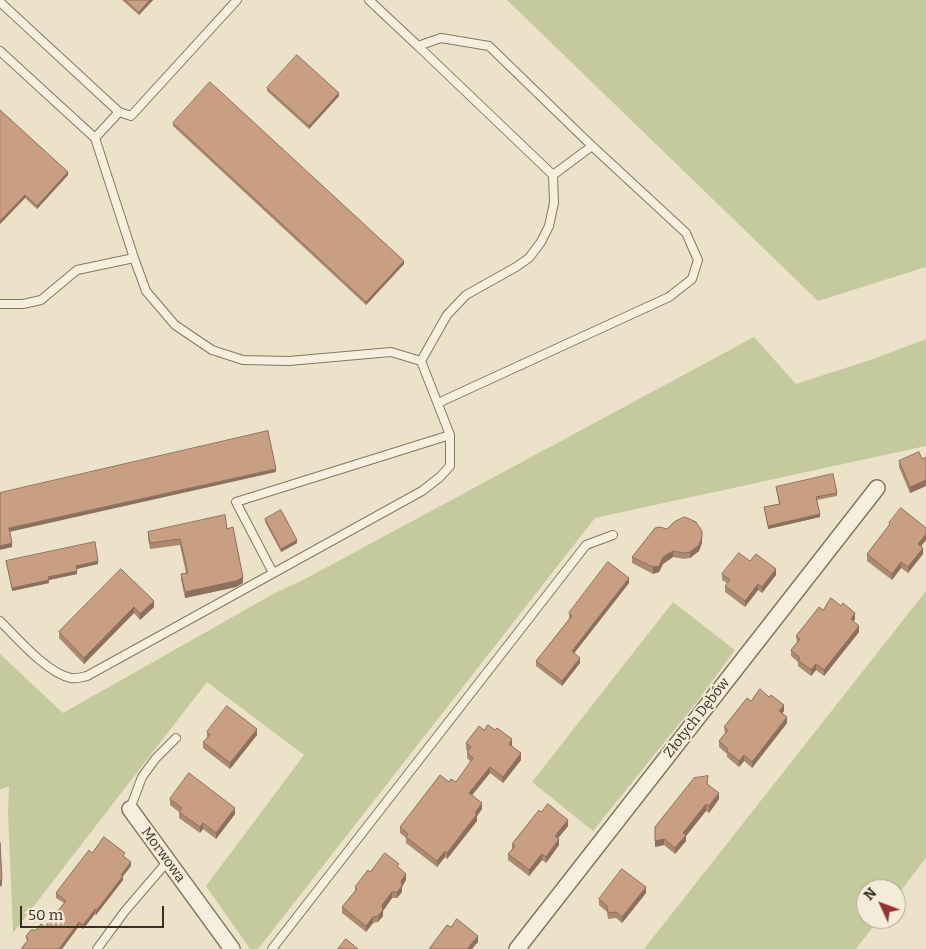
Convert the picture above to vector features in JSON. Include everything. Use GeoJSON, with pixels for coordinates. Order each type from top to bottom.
{"type":"FeatureCollection","features":[{"type":"Feature","properties":{"kind":"street","name":"Złotych Dębów"},"geometry":{"type":"LineString","coordinates":[[517,949],[877,488]]}},
{"type":"Feature","properties":{"kind":"street","name":"Morwowa"},"geometry":{"type":"LineString","coordinates":[[130,809],[232,949]]}},
{"type":"Feature","properties":{"kind":"lane"},"geometry":{"type":"LineString","coordinates":[[0,2],[119,112],[131,116],[237,0]]}},
{"type":"Feature","properties":{"kind":"lane"},"geometry":{"type":"LineString","coordinates":[[369,0],[553,175],[554,204],[549,226],[541,242],[529,258],[466,296],[447,314],[421,361]]}},
{"type":"Feature","properties":{"kind":"lane"},"geometry":{"type":"LineString","coordinates":[[418,46],[441,38],[489,46],[592,146],[686,232],[698,260],[692,280],[669,297],[438,403]]}},
{"type":"Feature","properties":{"kind":"lane"},"geometry":{"type":"LineString","coordinates":[[0,50],[95,138],[146,291],[175,325],[212,350],[243,360],[288,362],[391,352],[421,361]]}},
{"type":"Feature","properties":{"kind":"lane"},"geometry":{"type":"LineString","coordinates":[[95,138],[119,112]]}},
{"type":"Feature","properties":{"kind":"lane"},"geometry":{"type":"LineString","coordinates":[[553,175],[592,146]]}},
{"type":"Feature","properties":{"kind":"lane"},"geometry":{"type":"LineString","coordinates":[[0,304],[23,304],[42,300],[77,270],[134,258]]}},
{"type":"Feature","properties":{"kind":"lane"},"geometry":{"type":"LineString","coordinates":[[0,621],[48,667],[74,679],[87,676],[422,491],[440,477],[450,466],[450,435],[421,361]]}},
{"type":"Feature","properties":{"kind":"lane"},"geometry":{"type":"LineString","coordinates":[[273,573],[236,502],[450,435]]}},
{"type":"Feature","properties":{"kind":"lane"},"geometry":{"type":"LineString","coordinates":[[272,949],[586,545],[613,535]]}},
{"type":"Feature","properties":{"kind":"lane"},"geometry":{"type":"LineString","coordinates":[[130,809],[142,777],[156,758],[176,738]]}},
{"type":"Feature","properties":{"kind":"lane"},"geometry":{"type":"LineString","coordinates":[[97,949],[125,911],[167,862]]}},
{"type":"Feature","properties":{"kind":"green space"},"geometry":{"type":"Polygon","coordinates":[[[507,0],[926,0],[926,267],[818,301],[507,0]]]}},
{"type":"Feature","properties":{"kind":"green space"},"geometry":{"type":"Polygon","coordinates":[[[754,337],[796,384],[870,360],[926,339],[926,446],[595,518],[258,949],[250,949],[206,886],[304,755],[207,682],[13,933],[8,810],[9,786],[0,790],[0,654],[63,713],[275,593],[303,580],[754,337]]]}},
{"type":"Feature","properties":{"kind":"green space"},"geometry":{"type":"Polygon","coordinates":[[[926,591],[926,858],[906,884],[906,879],[856,879],[856,929],[871,929],[856,949],[644,949],[926,591]]]}},
{"type":"Feature","properties":{"kind":"green space"},"geometry":{"type":"Polygon","coordinates":[[[673,602],[735,650],[696,703],[593,831],[532,782],[673,602]]]}},
{"type":"Feature","properties":{"kind":"building"},"geometry":{"type":"Polygon","coordinates":[[[125,0],[150,0],[139,12],[125,0]]]}},
{"type":"Feature","properties":{"kind":"building"},"geometry":{"type":"Polygon","coordinates":[[[297,55],[339,93],[309,126],[267,88],[297,55]]]}},
{"type":"Feature","properties":{"kind":"building"},"geometry":{"type":"Polygon","coordinates":[[[210,82],[404,261],[366,302],[173,123],[210,82]]]}},
{"type":"Feature","properties":{"kind":"building"},"geometry":{"type":"Polygon","coordinates":[[[0,110],[68,172],[37,206],[25,195],[0,221],[0,110]]]}},
{"type":"Feature","properties":{"kind":"building"},"geometry":{"type":"Polygon","coordinates":[[[268,431],[276,469],[9,528],[12,543],[0,546],[0,493],[268,431]]]}},
{"type":"Feature","properties":{"kind":"building"},"geometry":{"type":"Polygon","coordinates":[[[919,452],[922,459],[926,457],[926,480],[910,487],[899,461],[919,452]]]}},
{"type":"Feature","properties":{"kind":"building"},"geometry":{"type":"Polygon","coordinates":[[[833,474],[837,493],[816,497],[820,514],[768,526],[764,507],[780,504],[776,487],[833,474]]]}},
{"type":"Feature","properties":{"kind":"building"},"geometry":{"type":"Polygon","coordinates":[[[901,508],[926,528],[926,534],[918,544],[923,548],[908,567],[901,562],[892,574],[867,554],[901,508]]]}},
{"type":"Feature","properties":{"kind":"building"},"geometry":{"type":"Polygon","coordinates":[[[281,510],[297,540],[281,549],[265,519],[281,510]]]}},
{"type":"Feature","properties":{"kind":"building"},"geometry":{"type":"Polygon","coordinates":[[[225,515],[227,529],[233,527],[243,577],[236,581],[185,592],[181,574],[188,573],[180,539],[150,543],[148,532],[225,515]]]}},
{"type":"Feature","properties":{"kind":"building"},"geometry":{"type":"Polygon","coordinates":[[[685,517],[696,522],[702,531],[699,545],[690,552],[673,551],[663,557],[659,566],[653,567],[632,557],[655,528],[667,529],[674,522],[685,517]]]}},
{"type":"Feature","properties":{"kind":"building"},"geometry":{"type":"Polygon","coordinates":[[[95,542],[98,561],[76,566],[77,571],[48,577],[49,580],[12,588],[6,561],[95,542]]]}},
{"type":"Feature","properties":{"kind":"building"},"geometry":{"type":"Polygon","coordinates":[[[739,553],[750,561],[756,554],[776,569],[762,587],[758,584],[745,601],[725,586],[730,580],[722,574],[739,553]]]}},
{"type":"Feature","properties":{"kind":"building"},"geometry":{"type":"Polygon","coordinates":[[[608,562],[629,578],[572,651],[580,658],[562,681],[536,661],[572,616],[569,613],[608,562]]]}},
{"type":"Feature","properties":{"kind":"building"},"geometry":{"type":"Polygon","coordinates":[[[121,569],[154,601],[140,614],[134,607],[84,658],[59,632],[121,569]]]}},
{"type":"Feature","properties":{"kind":"building"},"geometry":{"type":"Polygon","coordinates":[[[831,598],[841,606],[843,603],[855,613],[851,619],[859,626],[824,670],[816,664],[811,670],[798,660],[800,658],[791,650],[800,639],[796,636],[819,607],[823,610],[831,598]]]}},
{"type":"Feature","properties":{"kind":"building"},"geometry":{"type":"Polygon","coordinates":[[[760,689],[769,697],[771,695],[784,705],[779,711],[787,717],[752,762],[744,755],[739,761],[719,741],[728,730],[724,727],[747,698],[751,701],[760,689]]]}},
{"type":"Feature","properties":{"kind":"building"},"geometry":{"type":"Polygon","coordinates":[[[227,706],[257,729],[230,763],[203,742],[210,735],[207,732],[227,706]]]}},
{"type":"Feature","properties":{"kind":"building"},"geometry":{"type":"Polygon","coordinates":[[[488,725],[495,730],[497,728],[512,739],[509,744],[521,753],[503,777],[490,767],[469,793],[482,803],[475,813],[477,814],[447,853],[445,851],[437,861],[406,837],[408,834],[400,827],[440,775],[449,782],[451,779],[456,782],[473,758],[467,752],[471,747],[466,743],[479,726],[484,730],[488,725]]]}},
{"type":"Feature","properties":{"kind":"building"},"geometry":{"type":"Polygon","coordinates":[[[189,773],[235,808],[216,833],[203,823],[200,827],[179,812],[182,808],[170,799],[189,773]]]}},
{"type":"Feature","properties":{"kind":"building"},"geometry":{"type":"Polygon","coordinates":[[[708,776],[707,784],[719,793],[709,806],[706,804],[683,833],[686,835],[675,848],[664,839],[655,841],[655,827],[694,778],[708,776]]]}},
{"type":"Feature","properties":{"kind":"building"},"geometry":{"type":"Polygon","coordinates":[[[548,804],[568,820],[555,836],[559,839],[546,857],[542,854],[529,870],[508,854],[515,846],[512,844],[539,810],[541,812],[548,804]]]}},
{"type":"Feature","properties":{"kind":"building"},"geometry":{"type":"Polygon","coordinates":[[[104,837],[125,853],[123,856],[131,862],[121,875],[123,876],[96,911],[95,909],[83,925],[79,922],[59,949],[21,949],[28,940],[26,936],[31,930],[36,930],[41,924],[45,927],[66,901],[56,893],[89,850],[92,853],[104,837]]]}},
{"type":"Feature","properties":{"kind":"building"},"geometry":{"type":"Polygon","coordinates":[[[0,843],[2,879],[0,881],[0,843]]]}},
{"type":"Feature","properties":{"kind":"building"},"geometry":{"type":"Polygon","coordinates":[[[385,853],[399,864],[397,866],[406,874],[401,881],[402,886],[397,892],[392,892],[382,905],[383,910],[378,916],[373,917],[366,926],[342,907],[357,889],[355,887],[368,870],[370,872],[385,853]]]}},
{"type":"Feature","properties":{"kind":"building"},"geometry":{"type":"Polygon","coordinates":[[[622,869],[646,887],[622,917],[616,912],[608,913],[607,906],[599,899],[622,869]]]}},
{"type":"Feature","properties":{"kind":"building"},"geometry":{"type":"Polygon","coordinates":[[[457,919],[478,936],[467,949],[429,949],[447,925],[451,927],[457,919]]]}},
{"type":"Feature","properties":{"kind":"building"},"geometry":{"type":"Polygon","coordinates":[[[346,939],[358,949],[338,949],[346,939]]]}}]}
